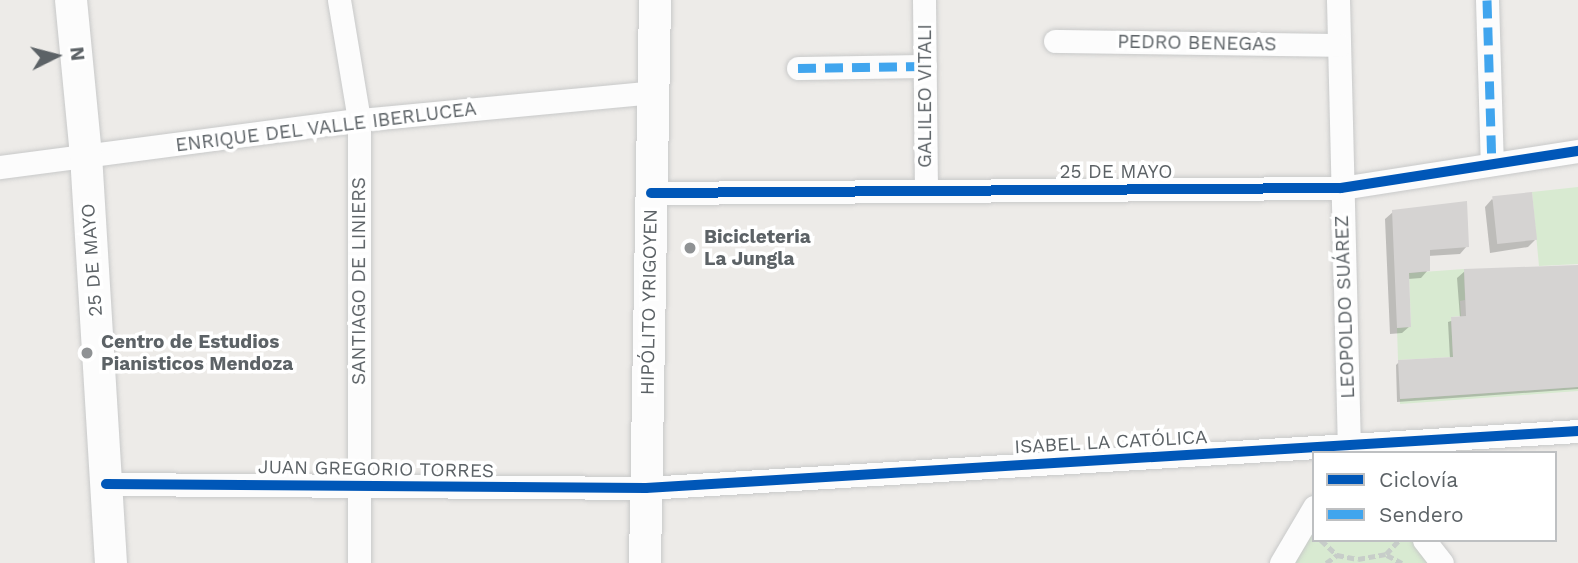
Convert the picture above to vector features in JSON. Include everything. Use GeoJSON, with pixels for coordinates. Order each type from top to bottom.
{"type":"FeatureCollection","features":[{"type":"Feature","properties":{"kind":"street","name":"25 DE MAYO"},"geometry":{"type":"LineString","coordinates":[[71,0],[86,155],[111,563]]}},
{"type":"Feature","properties":{"kind":"street","name":"SANTIAGO DE LINIERS"},"geometry":{"type":"LineString","coordinates":[[339,0],[359,120],[359,563]]}},
{"type":"Feature","properties":{"kind":"street","name":"HIPÓLITO YRIGOYEN"},"geometry":{"type":"LineString","coordinates":[[645,563],[655,0]]}},
{"type":"Feature","properties":{"kind":"street","name":"GALILEO VITALI"},"geometry":{"type":"LineString","coordinates":[[925,0],[926,191]]}},
{"type":"Feature","properties":{"kind":"street","name":"LEOPOLDO SUÁREZ"},"geometry":{"type":"LineString","coordinates":[[1338,0],[1350,451]]}},
{"type":"Feature","properties":{"kind":"street"},"geometry":{"type":"LineString","coordinates":[[1488,0],[1492,164]]}},
{"type":"Feature","properties":{"kind":"street","name":"PEDRO BENEGAS"},"geometry":{"type":"LineString","coordinates":[[1055,41],[1339,45]]}},
{"type":"Feature","properties":{"kind":"street"},"geometry":{"type":"LineString","coordinates":[[798,68],[925,66]]}},
{"type":"Feature","properties":{"kind":"street","name":"ENRIQUE DEL VALLE IBERLUCEA"},"geometry":{"type":"LineString","coordinates":[[0,167],[359,120],[653,92]]}},
{"type":"Feature","properties":{"kind":"street","name":"25 DE MAYO"},"geometry":{"type":"LineString","coordinates":[[652,193],[1341,188],[1578,151]]}},
{"type":"Feature","properties":{"kind":"street","name":"ISABEL LA CATÓLICA"},"geometry":{"type":"LineString","coordinates":[[1350,451],[1578,431]]}},
{"type":"Feature","properties":{"kind":"street","name":"ISABEL LA CATÓLICA"},"geometry":{"type":"LineString","coordinates":[[646,488],[1312,453]]}},
{"type":"Feature","properties":{"kind":"street","name":"JUAN GREGORIO TORRES"},"geometry":{"type":"LineString","coordinates":[[106,484],[646,488]]}},
{"type":"Feature","properties":{"kind":"street"},"geometry":{"type":"LineString","coordinates":[[1282,563],[1312,511]]}},
{"type":"Feature","properties":{"kind":"street"},"geometry":{"type":"LineString","coordinates":[[1426,542],[1442,563]]}},
{"type":"Feature","properties":{"kind":"path"},"geometry":{"type":"LineString","coordinates":[[1323,542],[1337,555],[1358,559],[1386,554],[1397,542]]}},
{"type":"Feature","properties":{"kind":"path"},"geometry":{"type":"LineString","coordinates":[[1386,554],[1402,563]]}},
{"type":"Feature","properties":{"kind":"path"},"geometry":{"type":"LineString","coordinates":[[1326,563],[1337,555]]}},
{"type":"Feature","properties":{"kind":"green space"},"geometry":{"type":"Polygon","coordinates":[[[1578,187],[1578,264],[1539,266],[1532,192],[1578,187]]]}},
{"type":"Feature","properties":{"kind":"green space"},"geometry":{"type":"Polygon","coordinates":[[[1464,269],[1465,300],[1460,301],[1461,316],[1451,317],[1453,357],[1398,360],[1397,328],[1411,326],[1409,273],[1464,269]]]}},
{"type":"Feature","properties":{"kind":"green space"},"geometry":{"type":"Polygon","coordinates":[[[1578,387],[1578,391],[1400,404],[1400,399],[1578,387]]]}},
{"type":"Feature","properties":{"kind":"green space"},"geometry":{"type":"Polygon","coordinates":[[[1312,521],[1312,542],[1418,542],[1434,563],[1288,563],[1312,521]]]}},
{"type":"Feature","properties":{"kind":"building"},"geometry":{"type":"Polygon","coordinates":[[[1532,192],[1537,240],[1497,244],[1492,196],[1532,192]]]}},
{"type":"Feature","properties":{"kind":"building"},"geometry":{"type":"Polygon","coordinates":[[[1467,201],[1469,247],[1430,250],[1430,271],[1409,273],[1411,327],[1397,328],[1392,210],[1467,201]]]}},
{"type":"Feature","properties":{"kind":"building"},"geometry":{"type":"Polygon","coordinates":[[[1578,265],[1578,387],[1400,399],[1398,360],[1453,357],[1451,317],[1466,316],[1464,269],[1578,265]]]}},
{"type":"Feature","properties":{"kind":"marked path"},"geometry":{"type":"LineString","coordinates":[[1487,0],[1492,164]]}},
{"type":"Feature","properties":{"kind":"marked path"},"geometry":{"type":"LineString","coordinates":[[798,68],[925,66]]}},
{"type":"Feature","properties":{"kind":"cycle path"},"geometry":{"type":"LineString","coordinates":[[651,193],[1341,188],[1578,151]]}},
{"type":"Feature","properties":{"kind":"cycle path"},"geometry":{"type":"LineString","coordinates":[[106,484],[646,488],[1578,431]]}},
{"type":"Feature","properties":{"kind":"place","name":"Bicicleteria La Jungla"},"geometry":{"type":"Point","coordinates":[690,248]}},
{"type":"Feature","properties":{"kind":"place","name":"Centro de Estudios Pianisticos Mendoza"},"geometry":{"type":"Point","coordinates":[87,353]}}]}
